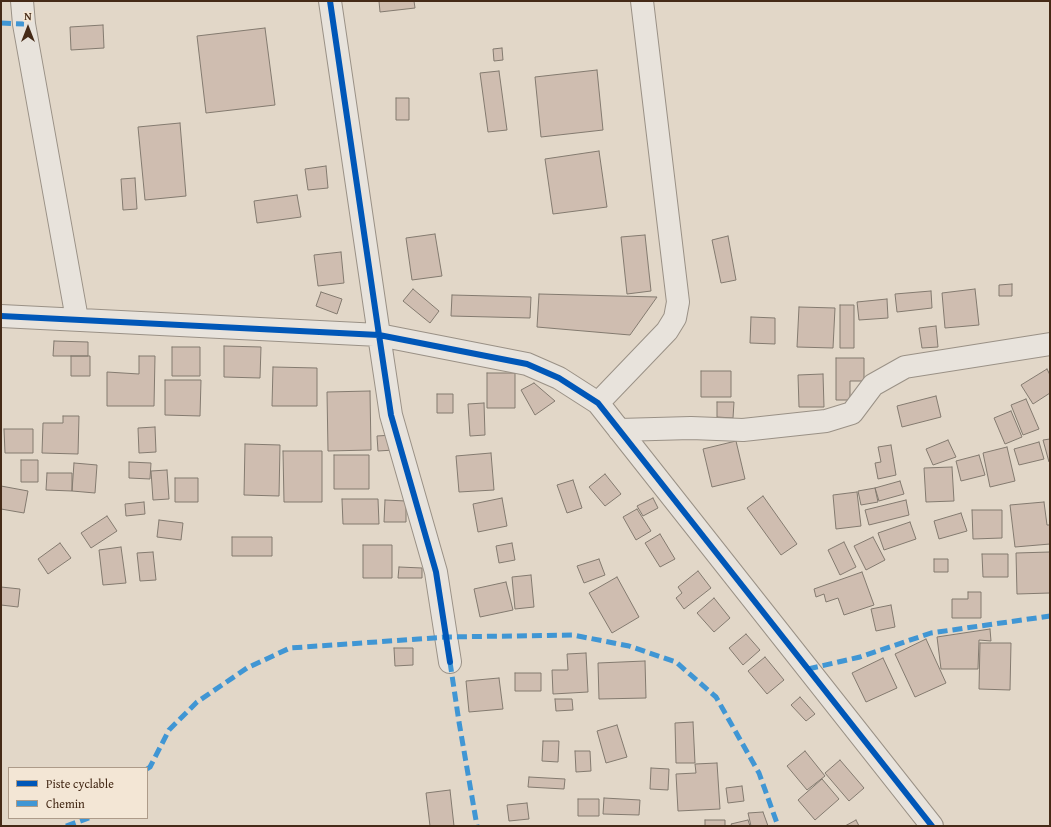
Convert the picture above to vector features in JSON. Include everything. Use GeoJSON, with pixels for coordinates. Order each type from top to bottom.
{"type":"FeatureCollection","features":[{"type":"Feature","properties":{"kind":"street"},"geometry":{"type":"LineString","coordinates":[[22,1],[24,24],[77,319]]}},
{"type":"Feature","properties":{"kind":"street"},"geometry":{"type":"LineString","coordinates":[[330,1],[391,415],[436,572],[450,662]]}},
{"type":"Feature","properties":{"kind":"street"},"geometry":{"type":"LineString","coordinates":[[598,404],[667,332],[675,318],[678,302],[642,1]]}},
{"type":"Feature","properties":{"kind":"street"},"geometry":{"type":"LineString","coordinates":[[1,316],[378,335],[527,364],[559,378],[598,404],[932,826]]}},
{"type":"Feature","properties":{"kind":"street"},"geometry":{"type":"LineString","coordinates":[[619,430],[691,428],[743,430],[826,421],[852,413],[873,385],[905,367],[1050,344]]}},
{"type":"Feature","properties":{"kind":"building"},"geometry":{"type":"Polygon","coordinates":[[[379,1],[414,1],[415,8],[380,12],[379,1]]]}},
{"type":"Feature","properties":{"kind":"building"},"geometry":{"type":"Polygon","coordinates":[[[103,25],[104,48],[71,50],[70,27],[103,25]]]}},
{"type":"Feature","properties":{"kind":"building"},"geometry":{"type":"Polygon","coordinates":[[[265,28],[275,105],[206,113],[197,36],[265,28]]]}},
{"type":"Feature","properties":{"kind":"building"},"geometry":{"type":"Polygon","coordinates":[[[502,48],[503,60],[494,61],[493,49],[502,48]]]}},
{"type":"Feature","properties":{"kind":"building"},"geometry":{"type":"Polygon","coordinates":[[[597,70],[603,130],[541,137],[535,77],[597,70]]]}},
{"type":"Feature","properties":{"kind":"building"},"geometry":{"type":"Polygon","coordinates":[[[499,71],[507,130],[488,132],[480,73],[499,71]]]}},
{"type":"Feature","properties":{"kind":"building"},"geometry":{"type":"Polygon","coordinates":[[[396,98],[409,98],[409,120],[396,120],[396,98]]]}},
{"type":"Feature","properties":{"kind":"building"},"geometry":{"type":"Polygon","coordinates":[[[180,123],[186,196],[145,200],[138,127],[180,123]]]}},
{"type":"Feature","properties":{"kind":"building"},"geometry":{"type":"Polygon","coordinates":[[[599,151],[607,207],[553,214],[545,159],[599,151]]]}},
{"type":"Feature","properties":{"kind":"building"},"geometry":{"type":"Polygon","coordinates":[[[326,166],[328,188],[308,190],[305,169],[326,166]]]}},
{"type":"Feature","properties":{"kind":"building"},"geometry":{"type":"Polygon","coordinates":[[[135,178],[137,209],[123,210],[121,179],[135,178]]]}},
{"type":"Feature","properties":{"kind":"building"},"geometry":{"type":"Polygon","coordinates":[[[297,195],[301,217],[257,223],[254,201],[297,195]]]}},
{"type":"Feature","properties":{"kind":"building"},"geometry":{"type":"Polygon","coordinates":[[[435,234],[442,276],[412,280],[406,238],[435,234]]]}},
{"type":"Feature","properties":{"kind":"building"},"geometry":{"type":"Polygon","coordinates":[[[645,235],[651,291],[627,294],[621,237],[645,235]]]}},
{"type":"Feature","properties":{"kind":"building"},"geometry":{"type":"Polygon","coordinates":[[[728,236],[736,280],[721,283],[712,240],[728,236]]]}},
{"type":"Feature","properties":{"kind":"building"},"geometry":{"type":"Polygon","coordinates":[[[341,252],[344,283],[318,286],[314,255],[341,252]]]}},
{"type":"Feature","properties":{"kind":"building"},"geometry":{"type":"Polygon","coordinates":[[[1012,284],[1012,296],[999,296],[999,285],[1012,284]]]}},
{"type":"Feature","properties":{"kind":"building"},"geometry":{"type":"Polygon","coordinates":[[[413,289],[439,311],[430,323],[403,301],[413,289]]]}},
{"type":"Feature","properties":{"kind":"building"},"geometry":{"type":"Polygon","coordinates":[[[975,289],[979,325],[945,328],[942,293],[975,289]]]}},
{"type":"Feature","properties":{"kind":"building"},"geometry":{"type":"Polygon","coordinates":[[[931,291],[932,308],[897,312],[895,294],[931,291]]]}},
{"type":"Feature","properties":{"kind":"building"},"geometry":{"type":"Polygon","coordinates":[[[321,292],[342,299],[337,314],[316,306],[321,292]]]}},
{"type":"Feature","properties":{"kind":"building"},"geometry":{"type":"Polygon","coordinates":[[[539,294],[657,297],[630,335],[537,327],[539,294]]]}},
{"type":"Feature","properties":{"kind":"building"},"geometry":{"type":"Polygon","coordinates":[[[452,295],[531,297],[530,318],[451,316],[452,295]]]}},
{"type":"Feature","properties":{"kind":"building"},"geometry":{"type":"Polygon","coordinates":[[[887,299],[888,318],[859,320],[857,302],[887,299]]]}},
{"type":"Feature","properties":{"kind":"building"},"geometry":{"type":"Polygon","coordinates":[[[840,305],[854,305],[854,348],[840,348],[840,305]]]}},
{"type":"Feature","properties":{"kind":"building"},"geometry":{"type":"Polygon","coordinates":[[[799,307],[835,308],[833,348],[797,347],[799,307]]]}},
{"type":"Feature","properties":{"kind":"building"},"geometry":{"type":"Polygon","coordinates":[[[751,317],[775,318],[775,344],[750,343],[751,317]]]}},
{"type":"Feature","properties":{"kind":"building"},"geometry":{"type":"Polygon","coordinates":[[[936,326],[938,347],[922,348],[919,328],[936,326]]]}},
{"type":"Feature","properties":{"kind":"building"},"geometry":{"type":"Polygon","coordinates":[[[54,341],[88,342],[88,356],[53,356],[54,341]]]}},
{"type":"Feature","properties":{"kind":"building"},"geometry":{"type":"Polygon","coordinates":[[[224,346],[261,347],[260,378],[224,377],[224,346]]]}},
{"type":"Feature","properties":{"kind":"building"},"geometry":{"type":"Polygon","coordinates":[[[172,347],[200,347],[200,376],[172,376],[172,347]]]}},
{"type":"Feature","properties":{"kind":"building"},"geometry":{"type":"Polygon","coordinates":[[[71,356],[90,356],[90,376],[71,376],[71,356]]]}},
{"type":"Feature","properties":{"kind":"building"},"geometry":{"type":"Polygon","coordinates":[[[139,356],[155,356],[154,406],[107,406],[107,372],[139,374],[139,356]]]}},
{"type":"Feature","properties":{"kind":"building"},"geometry":{"type":"Polygon","coordinates":[[[836,358],[864,358],[864,381],[850,381],[850,400],[836,400],[836,358]]]}},
{"type":"Feature","properties":{"kind":"building"},"geometry":{"type":"Polygon","coordinates":[[[273,367],[317,368],[317,406],[272,406],[273,367]]]}},
{"type":"Feature","properties":{"kind":"building"},"geometry":{"type":"Polygon","coordinates":[[[1047,369],[1050,375],[1050,393],[1033,404],[1021,385],[1047,369]]]}},
{"type":"Feature","properties":{"kind":"building"},"geometry":{"type":"Polygon","coordinates":[[[701,371],[731,371],[731,397],[701,397],[701,371]]]}},
{"type":"Feature","properties":{"kind":"building"},"geometry":{"type":"Polygon","coordinates":[[[487,373],[515,373],[515,408],[487,408],[487,373]]]}},
{"type":"Feature","properties":{"kind":"building"},"geometry":{"type":"Polygon","coordinates":[[[823,374],[824,407],[799,407],[798,375],[823,374]]]}},
{"type":"Feature","properties":{"kind":"building"},"geometry":{"type":"Polygon","coordinates":[[[165,380],[201,380],[200,416],[165,415],[165,380]]]}},
{"type":"Feature","properties":{"kind":"building"},"geometry":{"type":"Polygon","coordinates":[[[534,383],[555,401],[535,415],[521,390],[534,383]]]}},
{"type":"Feature","properties":{"kind":"building"},"geometry":{"type":"Polygon","coordinates":[[[370,391],[371,450],[328,451],[327,392],[370,391]]]}},
{"type":"Feature","properties":{"kind":"building"},"geometry":{"type":"Polygon","coordinates":[[[437,394],[453,394],[453,413],[437,413],[437,394]]]}},
{"type":"Feature","properties":{"kind":"building"},"geometry":{"type":"Polygon","coordinates":[[[936,396],[941,417],[902,427],[897,406],[936,396]]]}},
{"type":"Feature","properties":{"kind":"building"},"geometry":{"type":"Polygon","coordinates":[[[1026,399],[1039,429],[1023,435],[1011,405],[1026,399]]]}},
{"type":"Feature","properties":{"kind":"building"},"geometry":{"type":"Polygon","coordinates":[[[717,402],[734,402],[733,418],[717,417],[717,402]]]}},
{"type":"Feature","properties":{"kind":"building"},"geometry":{"type":"Polygon","coordinates":[[[484,403],[485,435],[470,436],[468,404],[484,403]]]}},
{"type":"Feature","properties":{"kind":"building"},"geometry":{"type":"Polygon","coordinates":[[[1011,411],[1022,437],[1005,444],[994,418],[1011,411]]]}},
{"type":"Feature","properties":{"kind":"building"},"geometry":{"type":"Polygon","coordinates":[[[63,416],[79,416],[78,454],[42,453],[43,423],[63,423],[63,416]]]}},
{"type":"Feature","properties":{"kind":"building"},"geometry":{"type":"Polygon","coordinates":[[[155,427],[156,452],[139,453],[138,428],[155,427]]]}},
{"type":"Feature","properties":{"kind":"building"},"geometry":{"type":"Polygon","coordinates":[[[4,429],[33,429],[33,453],[5,453],[4,429]]]}},
{"type":"Feature","properties":{"kind":"building"},"geometry":{"type":"Polygon","coordinates":[[[393,435],[394,450],[378,451],[377,436],[393,435]]]}},
{"type":"Feature","properties":{"kind":"building"},"geometry":{"type":"Polygon","coordinates":[[[1050,439],[1050,461],[1049,462],[1043,440],[1050,439]]]}},
{"type":"Feature","properties":{"kind":"building"},"geometry":{"type":"Polygon","coordinates":[[[948,440],[956,457],[933,465],[926,449],[948,440]]]}},
{"type":"Feature","properties":{"kind":"building"},"geometry":{"type":"Polygon","coordinates":[[[736,441],[745,479],[712,487],[703,449],[736,441]]]}},
{"type":"Feature","properties":{"kind":"building"},"geometry":{"type":"Polygon","coordinates":[[[1039,442],[1044,459],[1019,465],[1014,449],[1039,442]]]}},
{"type":"Feature","properties":{"kind":"building"},"geometry":{"type":"Polygon","coordinates":[[[245,444],[280,445],[279,496],[244,495],[245,444]]]}},
{"type":"Feature","properties":{"kind":"building"},"geometry":{"type":"Polygon","coordinates":[[[891,445],[896,475],[878,479],[875,463],[881,462],[878,447],[891,445]]]}},
{"type":"Feature","properties":{"kind":"building"},"geometry":{"type":"Polygon","coordinates":[[[1007,447],[1015,481],[990,487],[983,453],[1007,447]]]}},
{"type":"Feature","properties":{"kind":"building"},"geometry":{"type":"Polygon","coordinates":[[[283,451],[322,451],[322,502],[284,502],[283,451]]]}},
{"type":"Feature","properties":{"kind":"building"},"geometry":{"type":"Polygon","coordinates":[[[491,453],[494,490],[459,492],[456,456],[491,453]]]}},
{"type":"Feature","properties":{"kind":"building"},"geometry":{"type":"Polygon","coordinates":[[[334,455],[369,455],[369,489],[334,489],[334,455]]]}},
{"type":"Feature","properties":{"kind":"building"},"geometry":{"type":"Polygon","coordinates":[[[979,455],[985,475],[961,481],[956,461],[979,455]]]}},
{"type":"Feature","properties":{"kind":"building"},"geometry":{"type":"Polygon","coordinates":[[[21,460],[38,460],[38,482],[21,482],[21,460]]]}},
{"type":"Feature","properties":{"kind":"building"},"geometry":{"type":"Polygon","coordinates":[[[129,462],[151,463],[150,479],[129,478],[129,462]]]}},
{"type":"Feature","properties":{"kind":"building"},"geometry":{"type":"Polygon","coordinates":[[[74,463],[97,465],[95,493],[72,491],[74,463]]]}},
{"type":"Feature","properties":{"kind":"building"},"geometry":{"type":"Polygon","coordinates":[[[952,467],[954,501],[926,502],[924,468],[952,467]]]}},
{"type":"Feature","properties":{"kind":"building"},"geometry":{"type":"Polygon","coordinates":[[[167,470],[169,499],[153,500],[151,471],[167,470]]]}},
{"type":"Feature","properties":{"kind":"building"},"geometry":{"type":"Polygon","coordinates":[[[47,473],[72,473],[72,491],[46,490],[47,473]]]}},
{"type":"Feature","properties":{"kind":"building"},"geometry":{"type":"Polygon","coordinates":[[[605,474],[621,494],[605,506],[589,487],[605,474]]]}},
{"type":"Feature","properties":{"kind":"building"},"geometry":{"type":"Polygon","coordinates":[[[175,478],[198,478],[198,502],[175,502],[175,478]]]}},
{"type":"Feature","properties":{"kind":"building"},"geometry":{"type":"Polygon","coordinates":[[[573,480],[582,508],[567,513],[557,485],[573,480]]]}},
{"type":"Feature","properties":{"kind":"building"},"geometry":{"type":"Polygon","coordinates":[[[900,481],[904,494],[879,501],[875,488],[900,481]]]}},
{"type":"Feature","properties":{"kind":"building"},"geometry":{"type":"Polygon","coordinates":[[[1,486],[28,491],[24,513],[1,509],[1,486]]]}},
{"type":"Feature","properties":{"kind":"building"},"geometry":{"type":"Polygon","coordinates":[[[875,488],[878,502],[861,505],[858,491],[875,488]]]}},
{"type":"Feature","properties":{"kind":"building"},"geometry":{"type":"Polygon","coordinates":[[[857,492],[861,526],[836,529],[833,495],[857,492]]]}},
{"type":"Feature","properties":{"kind":"building"},"geometry":{"type":"Polygon","coordinates":[[[763,496],[797,544],[781,555],[747,508],[763,496]]]}},
{"type":"Feature","properties":{"kind":"building"},"geometry":{"type":"Polygon","coordinates":[[[502,498],[507,526],[478,532],[473,504],[502,498]]]}},
{"type":"Feature","properties":{"kind":"building"},"geometry":{"type":"Polygon","coordinates":[[[653,498],[658,508],[643,516],[637,506],[653,498]]]}},
{"type":"Feature","properties":{"kind":"building"},"geometry":{"type":"Polygon","coordinates":[[[342,499],[378,499],[379,524],[343,524],[342,499]]]}},
{"type":"Feature","properties":{"kind":"building"},"geometry":{"type":"Polygon","coordinates":[[[385,500],[406,501],[406,522],[384,522],[385,500]]]}},
{"type":"Feature","properties":{"kind":"building"},"geometry":{"type":"Polygon","coordinates":[[[906,500],[909,515],[869,525],[865,510],[906,500]]]}},
{"type":"Feature","properties":{"kind":"building"},"geometry":{"type":"Polygon","coordinates":[[[144,502],[145,514],[126,516],[125,504],[144,502]]]}},
{"type":"Feature","properties":{"kind":"building"},"geometry":{"type":"Polygon","coordinates":[[[1044,502],[1047,525],[1050,525],[1050,544],[1015,547],[1010,505],[1044,502]]]}},
{"type":"Feature","properties":{"kind":"building"},"geometry":{"type":"Polygon","coordinates":[[[637,509],[651,531],[636,540],[623,517],[637,509]]]}},
{"type":"Feature","properties":{"kind":"building"},"geometry":{"type":"Polygon","coordinates":[[[972,510],[1002,510],[1002,538],[973,539],[972,510]]]}},
{"type":"Feature","properties":{"kind":"building"},"geometry":{"type":"Polygon","coordinates":[[[961,513],[967,531],[939,539],[934,521],[961,513]]]}},
{"type":"Feature","properties":{"kind":"building"},"geometry":{"type":"Polygon","coordinates":[[[107,516],[117,531],[91,548],[81,533],[107,516]]]}},
{"type":"Feature","properties":{"kind":"building"},"geometry":{"type":"Polygon","coordinates":[[[159,520],[183,523],[181,540],[157,537],[159,520]]]}},
{"type":"Feature","properties":{"kind":"building"},"geometry":{"type":"Polygon","coordinates":[[[910,522],[916,539],[884,550],[878,533],[910,522]]]}},
{"type":"Feature","properties":{"kind":"building"},"geometry":{"type":"Polygon","coordinates":[[[660,534],[675,559],[660,567],[645,543],[660,534]]]}},
{"type":"Feature","properties":{"kind":"building"},"geometry":{"type":"Polygon","coordinates":[[[232,537],[272,537],[272,556],[232,556],[232,537]]]}},
{"type":"Feature","properties":{"kind":"building"},"geometry":{"type":"Polygon","coordinates":[[[873,537],[885,560],[866,570],[854,546],[873,537]]]}},
{"type":"Feature","properties":{"kind":"building"},"geometry":{"type":"Polygon","coordinates":[[[844,542],[856,567],[840,575],[828,550],[844,542]]]}},
{"type":"Feature","properties":{"kind":"building"},"geometry":{"type":"Polygon","coordinates":[[[60,543],[71,558],[48,574],[38,559],[60,543]]]}},
{"type":"Feature","properties":{"kind":"building"},"geometry":{"type":"Polygon","coordinates":[[[512,543],[515,560],[499,563],[496,546],[512,543]]]}},
{"type":"Feature","properties":{"kind":"building"},"geometry":{"type":"Polygon","coordinates":[[[363,545],[392,545],[392,578],[363,578],[363,545]]]}},
{"type":"Feature","properties":{"kind":"building"},"geometry":{"type":"Polygon","coordinates":[[[121,547],[126,583],[103,585],[99,550],[121,547]]]}},
{"type":"Feature","properties":{"kind":"building"},"geometry":{"type":"Polygon","coordinates":[[[153,552],[156,580],[140,581],[137,553],[153,552]]]}},
{"type":"Feature","properties":{"kind":"building"},"geometry":{"type":"Polygon","coordinates":[[[1050,552],[1050,593],[1017,594],[1016,553],[1050,552]]]}},
{"type":"Feature","properties":{"kind":"building"},"geometry":{"type":"Polygon","coordinates":[[[982,554],[1008,554],[1008,577],[983,577],[982,554]]]}},
{"type":"Feature","properties":{"kind":"building"},"geometry":{"type":"Polygon","coordinates":[[[599,559],[605,575],[584,583],[577,566],[599,559]]]}},
{"type":"Feature","properties":{"kind":"building"},"geometry":{"type":"Polygon","coordinates":[[[934,559],[948,559],[948,572],[934,572],[934,559]]]}},
{"type":"Feature","properties":{"kind":"building"},"geometry":{"type":"Polygon","coordinates":[[[399,567],[422,568],[422,578],[398,578],[399,567]]]}},
{"type":"Feature","properties":{"kind":"building"},"geometry":{"type":"Polygon","coordinates":[[[698,571],[711,588],[684,609],[676,598],[682,593],[678,587],[698,571]]]}},
{"type":"Feature","properties":{"kind":"building"},"geometry":{"type":"Polygon","coordinates":[[[862,572],[874,605],[844,615],[838,598],[826,602],[824,594],[816,597],[814,589],[862,572]]]}},
{"type":"Feature","properties":{"kind":"building"},"geometry":{"type":"Polygon","coordinates":[[[531,575],[534,607],[515,609],[512,577],[531,575]]]}},
{"type":"Feature","properties":{"kind":"building"},"geometry":{"type":"Polygon","coordinates":[[[617,577],[639,617],[612,633],[589,593],[617,577]]]}},
{"type":"Feature","properties":{"kind":"building"},"geometry":{"type":"Polygon","coordinates":[[[506,582],[513,610],[480,617],[474,589],[506,582]]]}},
{"type":"Feature","properties":{"kind":"building"},"geometry":{"type":"Polygon","coordinates":[[[1,587],[20,589],[18,607],[1,605],[1,587]]]}},
{"type":"Feature","properties":{"kind":"building"},"geometry":{"type":"Polygon","coordinates":[[[968,592],[981,592],[981,618],[952,618],[952,599],[968,599],[968,592]]]}},
{"type":"Feature","properties":{"kind":"building"},"geometry":{"type":"Polygon","coordinates":[[[714,598],[730,618],[714,632],[697,613],[714,598]]]}},
{"type":"Feature","properties":{"kind":"building"},"geometry":{"type":"Polygon","coordinates":[[[891,605],[895,627],[876,631],[871,609],[891,605]]]}},
{"type":"Feature","properties":{"kind":"building"},"geometry":{"type":"Polygon","coordinates":[[[990,629],[991,641],[979,640],[978,669],[941,669],[937,637],[990,629]]]}},
{"type":"Feature","properties":{"kind":"building"},"geometry":{"type":"Polygon","coordinates":[[[746,634],[760,650],[743,665],[729,648],[746,634]]]}},
{"type":"Feature","properties":{"kind":"building"},"geometry":{"type":"Polygon","coordinates":[[[926,639],[946,683],[915,697],[895,654],[926,639]]]}},
{"type":"Feature","properties":{"kind":"building"},"geometry":{"type":"Polygon","coordinates":[[[980,643],[1011,643],[1010,690],[979,689],[980,643]]]}},
{"type":"Feature","properties":{"kind":"building"},"geometry":{"type":"Polygon","coordinates":[[[394,648],[413,648],[413,665],[395,666],[394,648]]]}},
{"type":"Feature","properties":{"kind":"building"},"geometry":{"type":"Polygon","coordinates":[[[586,653],[588,692],[553,694],[552,670],[568,670],[567,654],[586,653]]]}},
{"type":"Feature","properties":{"kind":"building"},"geometry":{"type":"Polygon","coordinates":[[[765,657],[784,680],[767,694],[748,671],[765,657]]]}},
{"type":"Feature","properties":{"kind":"building"},"geometry":{"type":"Polygon","coordinates":[[[883,658],[897,688],[866,702],[852,673],[883,658]]]}},
{"type":"Feature","properties":{"kind":"building"},"geometry":{"type":"Polygon","coordinates":[[[645,661],[646,698],[599,699],[598,663],[645,661]]]}},
{"type":"Feature","properties":{"kind":"building"},"geometry":{"type":"Polygon","coordinates":[[[515,673],[541,673],[541,691],[515,691],[515,673]]]}},
{"type":"Feature","properties":{"kind":"building"},"geometry":{"type":"Polygon","coordinates":[[[499,678],[503,709],[469,712],[466,681],[499,678]]]}},
{"type":"Feature","properties":{"kind":"building"},"geometry":{"type":"Polygon","coordinates":[[[800,697],[815,714],[806,721],[791,705],[800,697]]]}},
{"type":"Feature","properties":{"kind":"building"},"geometry":{"type":"Polygon","coordinates":[[[555,699],[572,699],[573,710],[556,711],[555,699]]]}},
{"type":"Feature","properties":{"kind":"building"},"geometry":{"type":"Polygon","coordinates":[[[693,722],[695,763],[676,763],[675,723],[693,722]]]}},
{"type":"Feature","properties":{"kind":"building"},"geometry":{"type":"Polygon","coordinates":[[[617,725],[627,757],[606,763],[597,731],[617,725]]]}},
{"type":"Feature","properties":{"kind":"building"},"geometry":{"type":"Polygon","coordinates":[[[543,741],[559,741],[558,762],[542,761],[543,741]]]}},
{"type":"Feature","properties":{"kind":"building"},"geometry":{"type":"Polygon","coordinates":[[[575,751],[590,751],[591,771],[576,772],[575,751]]]}},
{"type":"Feature","properties":{"kind":"building"},"geometry":{"type":"Polygon","coordinates":[[[805,751],[825,776],[807,790],[787,766],[805,751]]]}},
{"type":"Feature","properties":{"kind":"building"},"geometry":{"type":"Polygon","coordinates":[[[840,760],[864,788],[849,801],[825,773],[840,760]]]}},
{"type":"Feature","properties":{"kind":"building"},"geometry":{"type":"Polygon","coordinates":[[[717,763],[720,809],[678,811],[676,774],[696,773],[695,764],[717,763]]]}},
{"type":"Feature","properties":{"kind":"building"},"geometry":{"type":"Polygon","coordinates":[[[651,768],[669,769],[668,790],[650,789],[651,768]]]}},
{"type":"Feature","properties":{"kind":"building"},"geometry":{"type":"Polygon","coordinates":[[[529,777],[565,779],[564,789],[528,787],[529,777]]]}},
{"type":"Feature","properties":{"kind":"building"},"geometry":{"type":"Polygon","coordinates":[[[822,779],[839,799],[815,820],[798,800],[822,779]]]}},
{"type":"Feature","properties":{"kind":"building"},"geometry":{"type":"Polygon","coordinates":[[[742,786],[744,801],[728,803],[726,788],[742,786]]]}},
{"type":"Feature","properties":{"kind":"building"},"geometry":{"type":"Polygon","coordinates":[[[450,790],[454,826],[430,826],[426,793],[450,790]]]}},
{"type":"Feature","properties":{"kind":"building"},"geometry":{"type":"Polygon","coordinates":[[[604,798],[640,800],[639,815],[603,814],[604,798]]]}},
{"type":"Feature","properties":{"kind":"building"},"geometry":{"type":"Polygon","coordinates":[[[578,799],[599,799],[599,816],[578,816],[578,799]]]}},
{"type":"Feature","properties":{"kind":"building"},"geometry":{"type":"Polygon","coordinates":[[[527,803],[529,819],[509,821],[507,805],[527,803]]]}},
{"type":"Feature","properties":{"kind":"building"},"geometry":{"type":"Polygon","coordinates":[[[763,812],[768,826],[751,826],[748,813],[763,812]]]}},
{"type":"Feature","properties":{"kind":"building"},"geometry":{"type":"Polygon","coordinates":[[[705,820],[725,820],[725,826],[705,826],[705,820]]]}},
{"type":"Feature","properties":{"kind":"building"},"geometry":{"type":"Polygon","coordinates":[[[748,820],[750,826],[732,826],[731,824],[748,820]]]}},
{"type":"Feature","properties":{"kind":"building"},"geometry":{"type":"Polygon","coordinates":[[[856,820],[859,826],[845,826],[856,820]]]}},
{"type":"Feature","properties":{"kind":"marked path"},"geometry":{"type":"LineString","coordinates":[[1,23],[24,24]]}},
{"type":"Feature","properties":{"kind":"marked path"},"geometry":{"type":"LineString","coordinates":[[808,669],[860,657],[931,633],[1050,616]]}},
{"type":"Feature","properties":{"kind":"marked path"},"geometry":{"type":"LineString","coordinates":[[148,768],[169,730],[197,702],[247,668],[290,648],[447,637],[573,635],[629,646],[676,662],[716,697],[759,773],[778,826]]}},
{"type":"Feature","properties":{"kind":"marked path"},"geometry":{"type":"LineString","coordinates":[[450,662],[477,826]]}},
{"type":"Feature","properties":{"kind":"marked path"},"geometry":{"type":"LineString","coordinates":[[66,826],[86,819]]}},
{"type":"Feature","properties":{"kind":"cycle path"},"geometry":{"type":"LineString","coordinates":[[330,1],[391,415],[436,572],[450,662]]}},
{"type":"Feature","properties":{"kind":"cycle path"},"geometry":{"type":"LineString","coordinates":[[1,316],[379,335],[527,364],[559,378],[598,403],[932,826]]}}]}
